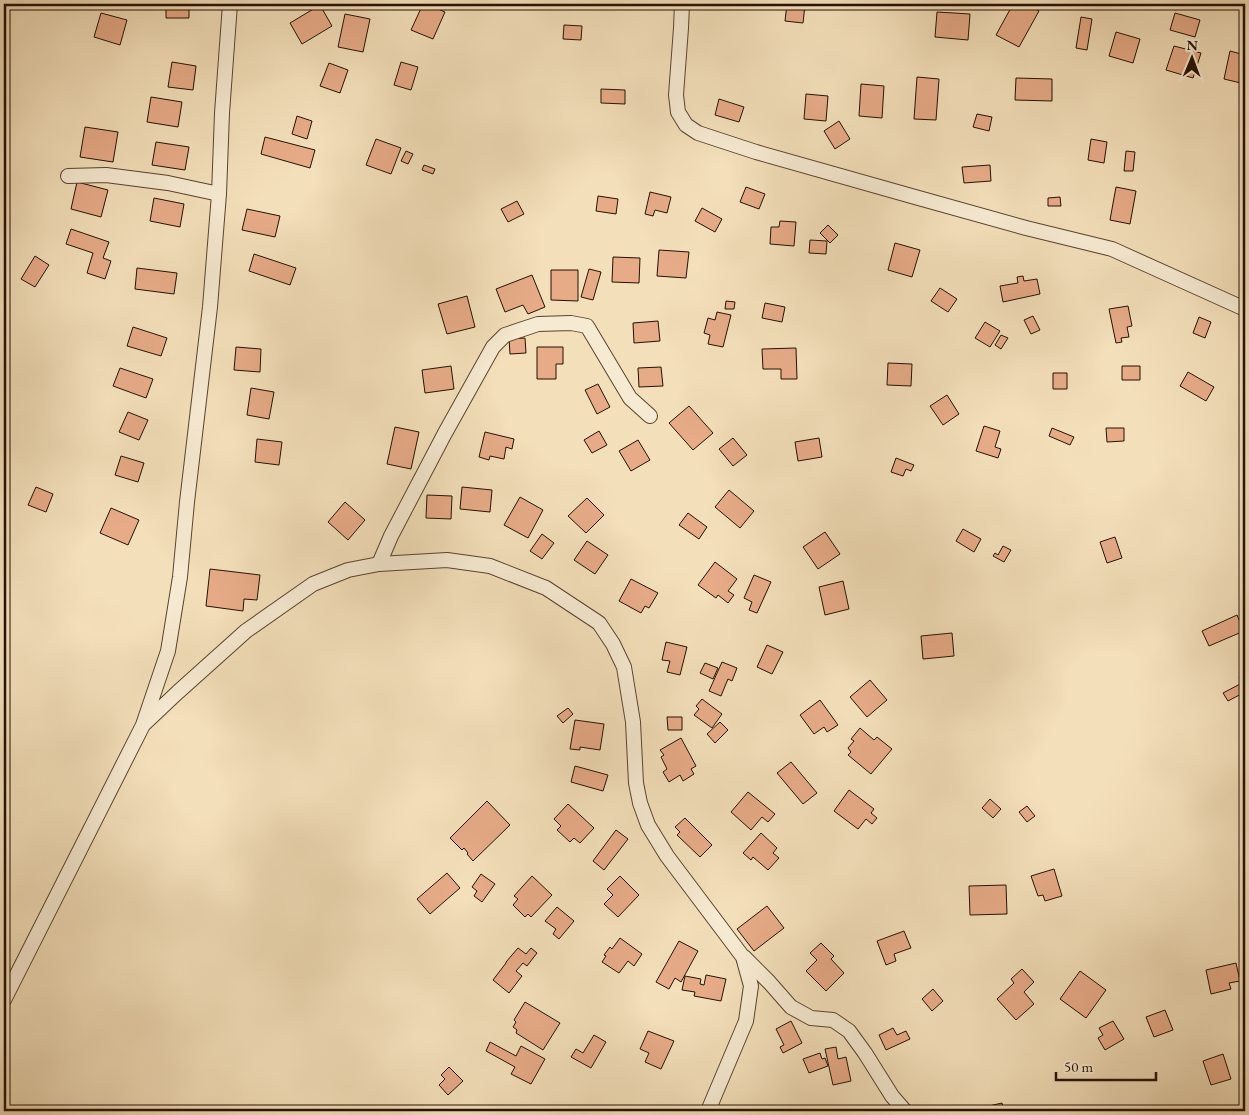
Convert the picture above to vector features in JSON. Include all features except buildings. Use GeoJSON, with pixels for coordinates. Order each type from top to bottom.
{"type":"FeatureCollection","features":[{"type":"Feature","properties":{"kind":"street"},"geometry":{"type":"LineString","coordinates":[[4,1000],[143,725],[168,651],[180,577],[210,307],[219,194],[222,113],[230,4]]}},
{"type":"Feature","properties":{"kind":"street"},"geometry":{"type":"LineString","coordinates":[[682,4],[676,95],[678,112],[686,125],[698,132],[756,152],[1026,228],[1112,249],[1245,309]]}},
{"type":"Feature","properties":{"kind":"street"},"geometry":{"type":"LineString","coordinates":[[68,176],[106,175],[168,183],[219,194]]}},
{"type":"Feature","properties":{"kind":"street"},"geometry":{"type":"LineString","coordinates":[[379,564],[390,536],[472,384],[493,347],[504,335],[538,324],[571,323],[587,326],[630,398],[650,416]]}},
{"type":"Feature","properties":{"kind":"street"},"geometry":{"type":"LineString","coordinates":[[143,725],[246,632],[313,584],[348,570],[379,564],[447,560],[490,566],[546,588],[599,623],[613,644],[624,667],[633,722],[636,783],[640,803],[648,825],[668,856],[743,957],[791,1007],[811,1018],[833,1020],[849,1030],[892,1096],[905,1111]]}},
{"type":"Feature","properties":{"kind":"street"},"geometry":{"type":"LineString","coordinates":[[708,1111],[746,1021],[751,986],[743,957]]}}]}
